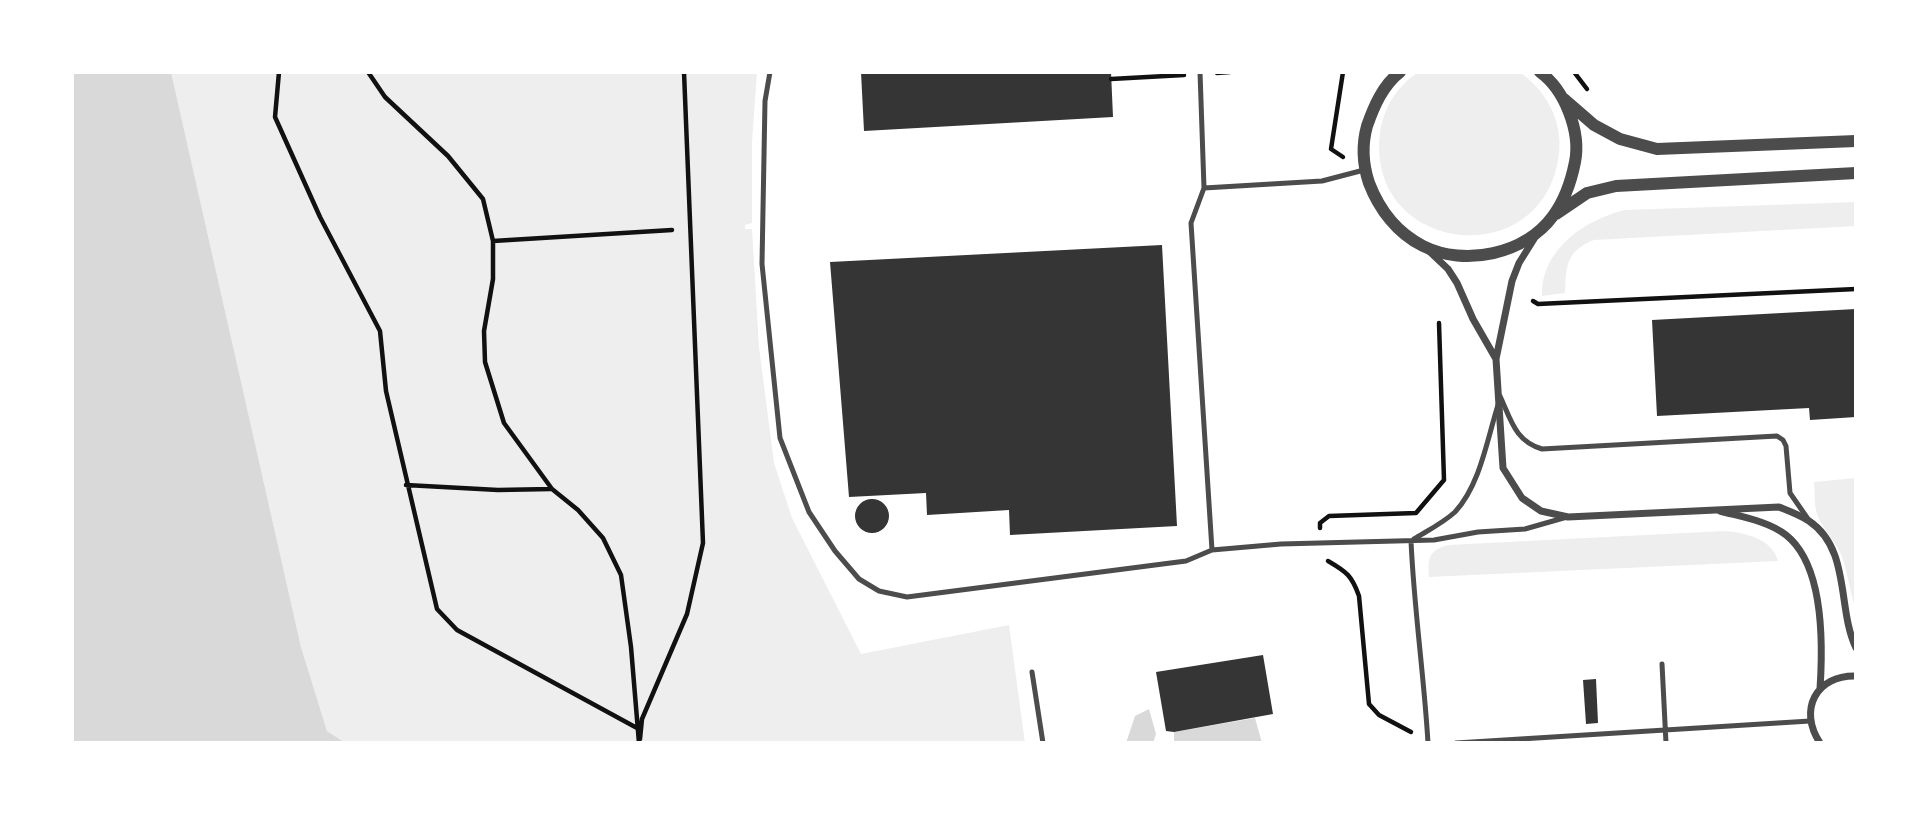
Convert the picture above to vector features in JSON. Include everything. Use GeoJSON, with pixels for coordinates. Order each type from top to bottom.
{"type":"FeatureCollection","features":[{"type":"Feature","properties":{"kind":"street"},"geometry":{"type":"LineString","coordinates":[[1540,72],[1561,96],[1594,125],[1620,139],[1657,149],[1690,150],[1856,141]]}},
{"type":"Feature","properties":{"kind":"street"},"geometry":{"type":"LineString","coordinates":[[1396,73],[1375,103],[1364,135],[1365,170],[1376,201],[1396,227],[1448,268],[1496,359]]}},
{"type":"Feature","properties":{"kind":"street"},"geometry":{"type":"LineString","coordinates":[[1561,96],[1573,126],[1576,158],[1569,189],[1519,263],[1512,281],[1496,359],[1503,468],[1510,482],[1522,498],[1541,511],[1568,517],[1779,507],[1810,521],[1824,535],[1835,555],[1845,612],[1856,648]]}},
{"type":"Feature","properties":{"kind":"street"},"geometry":{"type":"LineString","coordinates":[[1553,216],[1587,193],[1616,186],[1856,173]]}},
{"type":"Feature","properties":{"kind":"street"},"geometry":{"type":"LineString","coordinates":[[1423,246],[1452,255],[1483,256],[1512,248],[1538,232]]}},
{"type":"Feature","properties":{"kind":"street"},"geometry":{"type":"LineString","coordinates":[[1713,509],[1768,525],[1786,536],[1807,563],[1819,614],[1822,663],[1820,689],[1810,709],[1810,721],[1820,743]]}},
{"type":"Feature","properties":{"kind":"street"},"geometry":{"type":"LineString","coordinates":[[1820,689],[1831,680],[1856,676]]}},
{"type":"Feature","properties":{"kind":"lane"},"geometry":{"type":"LineString","coordinates":[[769,72],[765,101],[762,264],[780,438],[808,512],[835,551],[859,579],[879,591],[907,597],[930,595],[1186,561],[1212,550],[1281,544],[1434,540],[1478,532],[1525,530],[1568,517]]}},
{"type":"Feature","properties":{"kind":"lane"},"geometry":{"type":"LineString","coordinates":[[1200,73],[1204,188],[1191,223],[1212,550]]}},
{"type":"Feature","properties":{"kind":"lane"},"geometry":{"type":"LineString","coordinates":[[1204,188],[1322,181],[1365,170]]}},
{"type":"Feature","properties":{"kind":"lane"},"geometry":{"type":"LineString","coordinates":[[1496,389],[1519,437],[1528,445],[1542,449],[1564,450],[1777,436],[1786,446],[1790,493],[1810,521]]}},
{"type":"Feature","properties":{"kind":"lane"},"geometry":{"type":"LineString","coordinates":[[1411,541],[1456,511],[1470,489],[1481,462],[1497,405]]}},
{"type":"Feature","properties":{"kind":"lane"},"geometry":{"type":"LineString","coordinates":[[1411,541],[1428,743]]}},
{"type":"Feature","properties":{"kind":"lane"},"geometry":{"type":"LineString","coordinates":[[1662,664],[1666,743]]}},
{"type":"Feature","properties":{"kind":"lane"},"geometry":{"type":"LineString","coordinates":[[1032,672],[1044,743]]}},
{"type":"Feature","properties":{"kind":"lane"},"geometry":{"type":"LineString","coordinates":[[1456,743],[1810,721]]}},
{"type":"Feature","properties":{"kind":"path"},"geometry":{"type":"LineString","coordinates":[[279,72],[275,117],[320,217],[380,331],[386,391],[437,610],[457,629],[637,728]]}},
{"type":"Feature","properties":{"kind":"path"},"geometry":{"type":"LineString","coordinates":[[368,72],[385,97],[448,156],[483,199],[494,241],[493,279],[484,331],[485,362],[504,423],[552,489],[578,510],[603,538],[621,575],[631,647],[639,743]]}},
{"type":"Feature","properties":{"kind":"path"},"geometry":{"type":"LineString","coordinates":[[639,743],[642,719],[687,614],[703,543],[684,72]]}},
{"type":"Feature","properties":{"kind":"path"},"geometry":{"type":"LineString","coordinates":[[1111,79],[1230,72]]}},
{"type":"Feature","properties":{"kind":"path"},"geometry":{"type":"LineString","coordinates":[[1343,72],[1331,149],[1365,170]]}},
{"type":"Feature","properties":{"kind":"path"},"geometry":{"type":"LineString","coordinates":[[494,241],[671,230]]}},
{"type":"Feature","properties":{"kind":"path"},"geometry":{"type":"LineString","coordinates":[[1533,301],[1538,304],[1856,289]]}},
{"type":"Feature","properties":{"kind":"path"},"geometry":{"type":"LineString","coordinates":[[406,485],[498,490],[552,489]]}},
{"type":"Feature","properties":{"kind":"shaded area"},"geometry":{"type":"Polygon","coordinates":[[[72,72],[171,72],[301,647],[327,731],[346,743],[72,743],[72,72]]]}},
{"type":"Feature","properties":{"kind":"shaded area"},"geometry":{"type":"Polygon","coordinates":[[[171,72],[757,72],[752,142],[752,223],[745,225],[745,229],[752,229],[759,347],[774,463],[792,518],[861,654],[1009,625],[1025,743],[347,743],[327,731],[301,647],[171,72]]]}},
{"type":"Feature","properties":{"kind":"shaded area"},"geometry":{"type":"Polygon","coordinates":[[[1419,72],[1519,72],[1545,97],[1558,130],[1559,154],[1546,193],[1523,219],[1492,233],[1458,235],[1426,225],[1400,204],[1383,174],[1380,133],[1384,115],[1398,90],[1419,72]]]}},
{"type":"Feature","properties":{"kind":"shaded area"},"geometry":{"type":"Polygon","coordinates":[[[1856,202],[1856,226],[1594,240],[1578,249],[1569,260],[1565,293],[1542,296],[1549,265],[1568,239],[1595,221],[1625,210],[1856,202]]]}},
{"type":"Feature","properties":{"kind":"shaded area"},"geometry":{"type":"Polygon","coordinates":[[[1856,478],[1856,610],[1842,557],[1818,516],[1814,482],[1856,478]]]}},
{"type":"Feature","properties":{"kind":"shaded area"},"geometry":{"type":"Polygon","coordinates":[[[1724,531],[1757,538],[1770,547],[1778,561],[1429,577],[1431,556],[1436,550],[1448,545],[1724,531]]]}},
{"type":"Feature","properties":{"kind":"shaded area"},"geometry":{"type":"Polygon","coordinates":[[[1149,709],[1156,734],[1153,743],[1126,743],[1135,716],[1149,709]]]}},
{"type":"Feature","properties":{"kind":"shaded area"},"geometry":{"type":"Polygon","coordinates":[[[1255,718],[1262,743],[1174,743],[1174,732],[1255,718]]]}},
{"type":"Feature","properties":{"kind":"building"},"geometry":{"type":"Polygon","coordinates":[[[861,72],[1111,72],[1113,117],[864,131],[861,72]]]}},
{"type":"Feature","properties":{"kind":"building"},"geometry":{"type":"Polygon","coordinates":[[[1162,245],[1177,526],[1010,535],[1009,510],[927,515],[926,493],[849,497],[830,262],[1162,245]]]}},
{"type":"Feature","properties":{"kind":"building"},"geometry":{"type":"Polygon","coordinates":[[[1856,309],[1856,417],[1810,420],[1809,408],[1657,416],[1652,320],[1856,309]]]}},
{"type":"Feature","properties":{"kind":"building"},"geometry":{"type":"Polygon","coordinates":[[[872,499],[884,504],[889,516],[884,528],[872,533],[860,528],[855,516],[860,504],[872,499]]]}},
{"type":"Feature","properties":{"kind":"building"},"geometry":{"type":"Polygon","coordinates":[[[1263,655],[1273,714],[1174,732],[1166,731],[1156,672],[1263,655]]]}},
{"type":"Feature","properties":{"kind":"building"},"geometry":{"type":"Polygon","coordinates":[[[1596,679],[1598,723],[1586,724],[1583,680],[1596,679]]]}}]}
